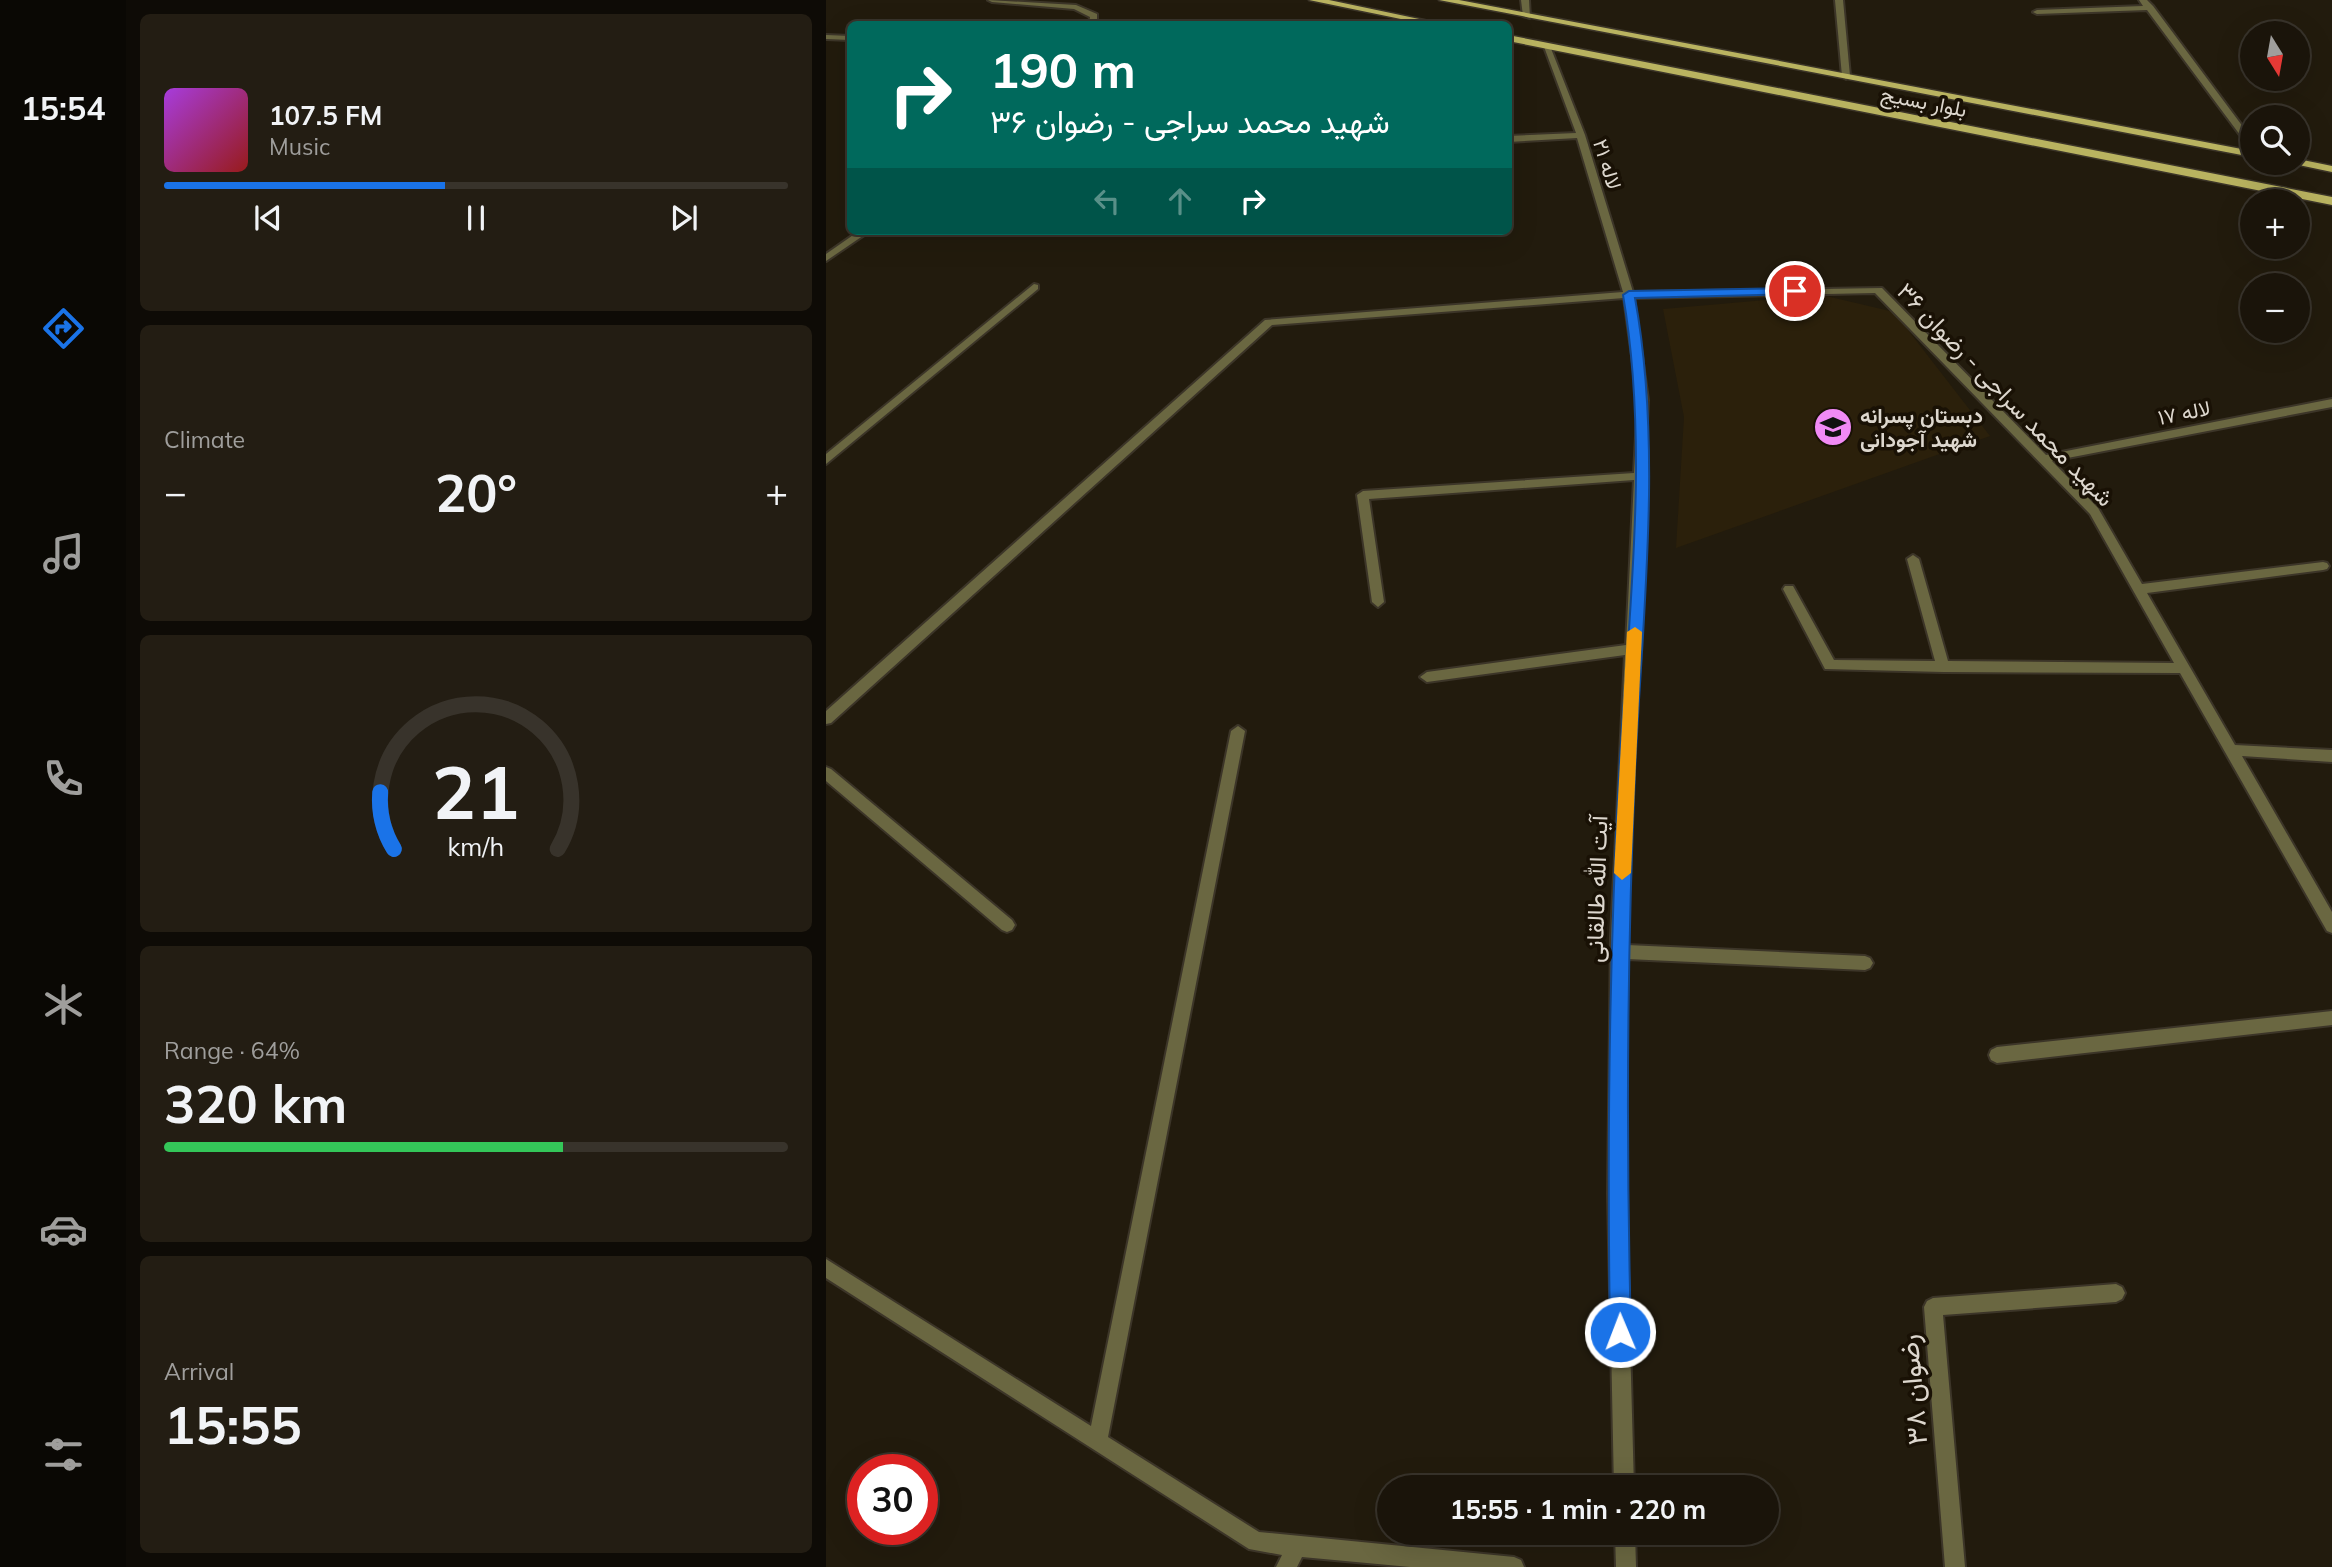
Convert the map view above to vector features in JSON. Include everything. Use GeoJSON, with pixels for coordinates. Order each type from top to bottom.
{"type":"FeatureCollection","features":[{"type":"Feature","properties":{"kind":"main road"},"geometry":{"type":"LineString","coordinates":[[1314,0],[1422,21]]}},
{"type":"Feature","properties":{"kind":"main road","name":"بلوار بسیج"},"geometry":{"type":"LineString","coordinates":[[1444,0],[2240,151]]}},
{"type":"Feature","properties":{"kind":"main road","name":"بلوار بسیج"},"geometry":{"type":"LineString","coordinates":[[1512,39],[2332,201]]}},
{"type":"Feature","properties":{"kind":"main road"},"geometry":{"type":"LineString","coordinates":[[2310,164],[2332,169]]}},
{"type":"Feature","properties":{"kind":"street"},"geometry":{"type":"LineString","coordinates":[[992,0],[1076,7],[1088,11],[1094,16],[1093,21]]}},
{"type":"Feature","properties":{"kind":"street"},"geometry":{"type":"LineString","coordinates":[[1525,0],[1527,16]]}},
{"type":"Feature","properties":{"kind":"street"},"geometry":{"type":"LineString","coordinates":[[1839,0],[1846,76]]}},
{"type":"Feature","properties":{"kind":"street"},"geometry":{"type":"LineString","coordinates":[[2143,0],[2240,129]]}},
{"type":"Feature","properties":{"kind":"street"},"geometry":{"type":"LineString","coordinates":[[2037,12],[2150,8]]}},
{"type":"Feature","properties":{"kind":"street"},"geometry":{"type":"LineString","coordinates":[[826,37],[847,38]]}},
{"type":"Feature","properties":{"kind":"street","name":"لاله ۲۱"},"geometry":{"type":"LineString","coordinates":[[1546,46],[1581,135],[1629,295]]}},
{"type":"Feature","properties":{"kind":"street"},"geometry":{"type":"LineString","coordinates":[[1512,139],[1581,135]]}},
{"type":"Feature","properties":{"kind":"street"},"geometry":{"type":"LineString","coordinates":[[826,258],[859,235]]}},
{"type":"Feature","properties":{"kind":"street"},"geometry":{"type":"LineString","coordinates":[[826,460],[1034,287]]}},
{"type":"Feature","properties":{"kind":"street","name":"شهید محمد سراجی - رضوان ۳۶"},"geometry":{"type":"LineString","coordinates":[[826,719],[1269,322],[1629,295],[1878,290],[2095,511],[2332,926]]}},
{"type":"Feature","properties":{"kind":"street","name":"آیت الله طالقانی"},"geometry":{"type":"LineString","coordinates":[[1624,1475],[1617,1194],[1619,952],[1642,476],[1643,400],[1629,295]]}},
{"type":"Feature","properties":{"kind":"street","name":"لاله ۱۷"},"geometry":{"type":"LineString","coordinates":[[2043,459],[2332,403]]}},
{"type":"Feature","properties":{"kind":"street"},"geometry":{"type":"LineString","coordinates":[[1378,602],[1363,495],[1642,476]]}},
{"type":"Feature","properties":{"kind":"street"},"geometry":{"type":"LineString","coordinates":[[1913,559],[1943,667]]}},
{"type":"Feature","properties":{"kind":"street"},"geometry":{"type":"LineString","coordinates":[[2139,589],[2323,566]]}},
{"type":"Feature","properties":{"kind":"street"},"geometry":{"type":"LineString","coordinates":[[1789,589],[1830,665],[2185,668]]}},
{"type":"Feature","properties":{"kind":"street"},"geometry":{"type":"LineString","coordinates":[[1427,677],[1634,649]]}},
{"type":"Feature","properties":{"kind":"street"},"geometry":{"type":"LineString","coordinates":[[1098,1441],[1238,731]]}},
{"type":"Feature","properties":{"kind":"street"},"geometry":{"type":"LineString","coordinates":[[2231,750],[2332,757]]}},
{"type":"Feature","properties":{"kind":"street"},"geometry":{"type":"LineString","coordinates":[[826,773],[1007,925]]}},
{"type":"Feature","properties":{"kind":"street"},"geometry":{"type":"LineString","coordinates":[[1619,952],[1866,963]]}},
{"type":"Feature","properties":{"kind":"street"},"geometry":{"type":"LineString","coordinates":[[1997,1055],[2332,1018]]}},
{"type":"Feature","properties":{"kind":"street"},"geometry":{"type":"LineString","coordinates":[[826,1268],[1256,1542],[1514,1567]]}},
{"type":"Feature","properties":{"kind":"street","name":"رضوان ۳۸"},"geometry":{"type":"LineString","coordinates":[[1955,1567],[1933,1307],[2116,1293]]}},
{"type":"Feature","properties":{"kind":"street"},"geometry":{"type":"LineString","coordinates":[[1625,1545],[1626,1567]]}},
{"type":"Feature","properties":{"kind":"street"},"geometry":{"type":"LineString","coordinates":[[1286,1567],[1297,1546]]}},
{"type":"Feature","properties":{"kind":"shaded area","name":"دبستان پسرانه شهید آجودانی"},"geometry":{"type":"Polygon","coordinates":[[[1822,295],[1894,312],[1990,436],[1676,548],[1684,417],[1663,309],[1822,295]]]}},
{"type":"Feature","properties":{"kind":"slow traffic"},"geometry":{"type":"LineString","coordinates":[[1622,873],[1635,632]]}},
{"type":"Feature","properties":{"kind":"place","name":"دبستان پسرانه شهید آجودانی"},"geometry":{"type":"Point","coordinates":[1833,427]}},
{"type":"Feature","properties":{"kind":"route"},"geometry":{"type":"LineString","coordinates":[[1620,1332],[1617,1194],[1619,936],[1643,447],[1639,352],[1629,295],[1795,291]]}}]}
